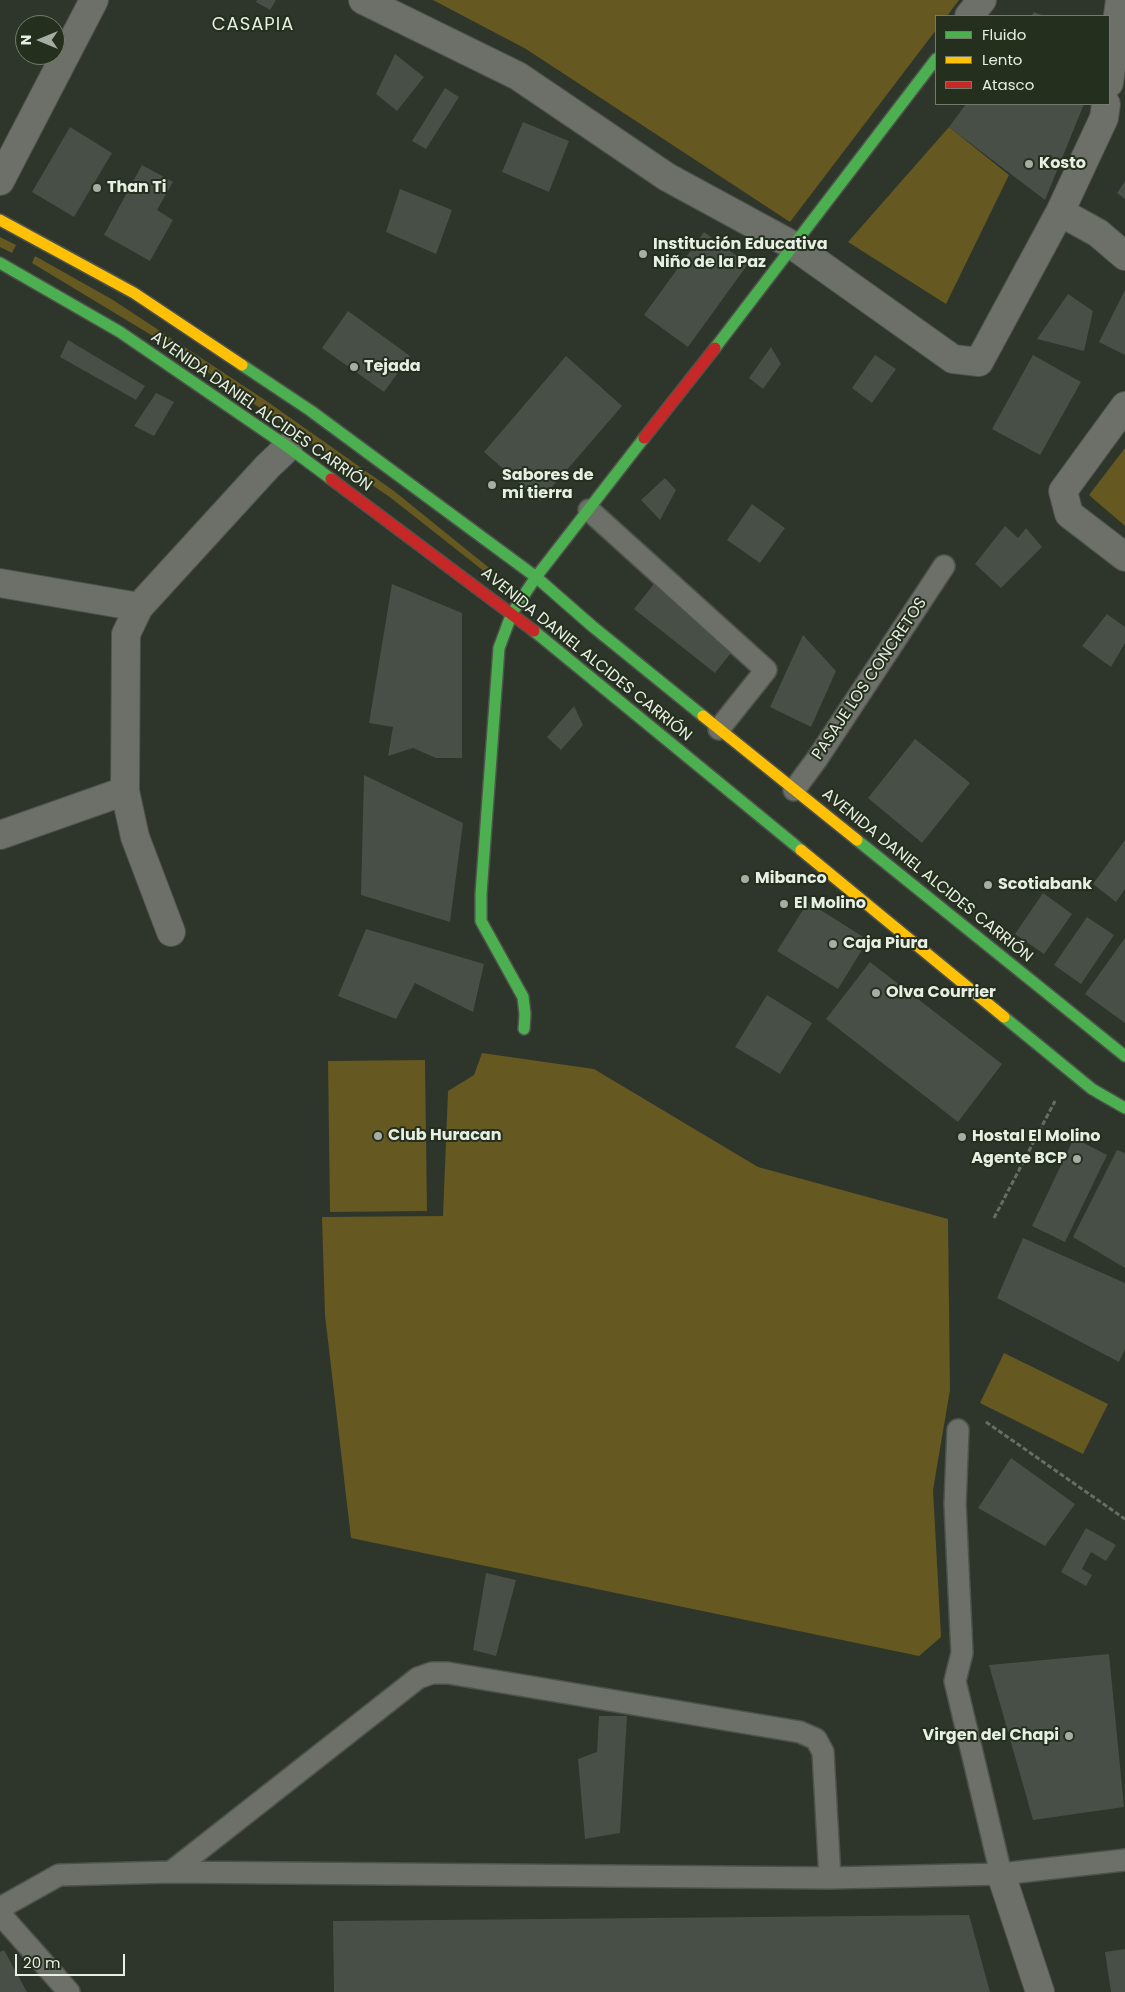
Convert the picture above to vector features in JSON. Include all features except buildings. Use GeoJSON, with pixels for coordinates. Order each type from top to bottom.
{"type":"FeatureCollection","features":[{"type":"Feature","properties":{"kind":"main road"},"geometry":{"type":"LineString","coordinates":[[524,1029],[523,998],[481,921],[481,894],[500,648],[512,613],[536,577],[794,246],[935,60]]}},
{"type":"Feature","properties":{"kind":"main road","name":"AVENIDA DANIEL ALCIDES CARRIÓN"},"geometry":{"type":"LineString","coordinates":[[0,220],[142,298],[311,411],[536,577],[592,626],[1125,1056]]}},
{"type":"Feature","properties":{"kind":"main road","name":"AVENIDA DANIEL ALCIDES CARRIÓN"},"geometry":{"type":"LineString","coordinates":[[0,264],[120,332],[288,447],[512,613],[1092,1089],[1125,1108]]}},
{"type":"Feature","properties":{"kind":"street"},"geometry":{"type":"LineString","coordinates":[[0,181],[94,0]]}},
{"type":"Feature","properties":{"kind":"street"},"geometry":{"type":"LineString","coordinates":[[363,0],[518,76],[667,177],[794,246],[953,359],[979,362],[1060,212],[1104,118],[1106,105]]}},
{"type":"Feature","properties":{"kind":"street"},"geometry":{"type":"LineString","coordinates":[[970,15],[982,0]]}},
{"type":"Feature","properties":{"kind":"street"},"geometry":{"type":"LineString","coordinates":[[1110,75],[1120,0]]}},
{"type":"Feature","properties":{"kind":"street"},"geometry":{"type":"LineString","coordinates":[[1060,212],[1098,233],[1125,256]]}},
{"type":"Feature","properties":{"kind":"street"},"geometry":{"type":"LineString","coordinates":[[1125,406],[1063,491],[1069,514],[1125,557]]}},
{"type":"Feature","properties":{"kind":"street"},"geometry":{"type":"LineString","coordinates":[[171,932],[135,837],[125,791],[126,634],[138,608],[268,466],[288,447]]}},
{"type":"Feature","properties":{"kind":"street"},"geometry":{"type":"LineString","coordinates":[[0,583],[138,608]]}},
{"type":"Feature","properties":{"kind":"street"},"geometry":{"type":"LineString","coordinates":[[0,835],[125,791]]}},
{"type":"Feature","properties":{"kind":"street"},"geometry":{"type":"LineString","coordinates":[[1001,1874],[1040,1992]]}},
{"type":"Feature","properties":{"kind":"lane"},"geometry":{"type":"LineString","coordinates":[[589,510],[766,670],[720,729]]}},
{"type":"Feature","properties":{"kind":"lane","name":"PASAJE LOS CONCRETOS"},"geometry":{"type":"LineString","coordinates":[[794,790],[823,751],[944,566]]}},
{"type":"Feature","properties":{"kind":"lane"},"geometry":{"type":"LineString","coordinates":[[958,1430],[955,1504],[962,1653],[955,1681],[1001,1874]]}},
{"type":"Feature","properties":{"kind":"lane"},"geometry":{"type":"LineString","coordinates":[[171,1872],[418,1678],[432,1673],[448,1673],[791,1731],[816,1739],[823,1752],[830,1878]]}},
{"type":"Feature","properties":{"kind":"lane"},"geometry":{"type":"LineString","coordinates":[[0,1908],[59,1875],[171,1872],[830,1878],[1001,1874],[1125,1860]]}},
{"type":"Feature","properties":{"kind":"lane"},"geometry":{"type":"LineString","coordinates":[[0,1914],[69,1992]]}},
{"type":"Feature","properties":{"kind":"path"},"geometry":{"type":"LineString","coordinates":[[994,1218],[1058,1095],[1081,1080]]}},
{"type":"Feature","properties":{"kind":"path"},"geometry":{"type":"LineString","coordinates":[[958,1430],[987,1422],[1125,1520]]}},
{"type":"Feature","properties":{"kind":"shaded area"},"geometry":{"type":"Polygon","coordinates":[[[433,0],[959,0],[948,15],[935,15],[935,31],[790,222],[526,49],[433,0]]]}},
{"type":"Feature","properties":{"kind":"shaded area"},"geometry":{"type":"Polygon","coordinates":[[[949,127],[1009,175],[946,304],[848,242],[949,127]]]}},
{"type":"Feature","properties":{"kind":"shaded area"},"geometry":{"type":"Polygon","coordinates":[[[0,237],[16,245],[12,253],[0,247],[0,237]]]}},
{"type":"Feature","properties":{"kind":"shaded area"},"geometry":{"type":"Polygon","coordinates":[[[35,256],[113,300],[265,400],[394,491],[493,571],[490,576],[391,498],[171,347],[32,263],[35,256]]]}},
{"type":"Feature","properties":{"kind":"shaded area"},"geometry":{"type":"Polygon","coordinates":[[[1125,448],[1125,526],[1089,495],[1125,448]]]}},
{"type":"Feature","properties":{"kind":"shaded area"},"geometry":{"type":"Polygon","coordinates":[[[482,1053],[594,1069],[758,1167],[948,1219],[950,1390],[933,1490],[941,1637],[919,1656],[351,1538],[325,1315],[322,1217],[443,1216],[448,1091],[474,1075],[482,1053]]]}},
{"type":"Feature","properties":{"kind":"shaded area","name":"Club Huracan"},"geometry":{"type":"Polygon","coordinates":[[[425,1060],[427,1211],[330,1212],[328,1061],[425,1060]]]}},
{"type":"Feature","properties":{"kind":"shaded area"},"geometry":{"type":"Polygon","coordinates":[[[1004,1353],[1108,1404],[1083,1454],[980,1403],[1004,1353]]]}},
{"type":"Feature","properties":{"kind":"traffic: fast"},"geometry":{"type":"LineString","coordinates":[[715,348],[935,60]]}},
{"type":"Feature","properties":{"kind":"traffic: fast"},"geometry":{"type":"LineString","coordinates":[[0,263],[120,332],[288,447],[331,479]]}},
{"type":"Feature","properties":{"kind":"traffic: fast"},"geometry":{"type":"LineString","coordinates":[[242,365],[311,411],[536,577],[592,626],[703,716]]}},
{"type":"Feature","properties":{"kind":"traffic: fast"},"geometry":{"type":"LineString","coordinates":[[524,1029],[523,997],[481,921],[481,894],[499,648],[512,613],[536,577],[644,438]]}},
{"type":"Feature","properties":{"kind":"traffic: fast"},"geometry":{"type":"LineString","coordinates":[[534,631],[801,850]]}},
{"type":"Feature","properties":{"kind":"traffic: fast"},"geometry":{"type":"LineString","coordinates":[[857,840],[1125,1056]]}},
{"type":"Feature","properties":{"kind":"traffic: fast"},"geometry":{"type":"LineString","coordinates":[[1004,1017],[1092,1089],[1125,1108]]}},
{"type":"Feature","properties":{"kind":"traffic: slow"},"geometry":{"type":"LineString","coordinates":[[0,220],[134,293],[242,365]]}},
{"type":"Feature","properties":{"kind":"traffic: slow"},"geometry":{"type":"LineString","coordinates":[[703,716],[857,840]]}},
{"type":"Feature","properties":{"kind":"traffic: slow"},"geometry":{"type":"LineString","coordinates":[[801,850],[1004,1017]]}},
{"type":"Feature","properties":{"kind":"traffic: jam"},"geometry":{"type":"LineString","coordinates":[[644,438],[715,348]]}},
{"type":"Feature","properties":{"kind":"traffic: jam"},"geometry":{"type":"LineString","coordinates":[[331,479],[534,631]]}},
{"type":"Feature","properties":{"kind":"place","name":"Kosto"},"geometry":{"type":"Point","coordinates":[1029,164]}},
{"type":"Feature","properties":{"kind":"place","name":"Than Ti"},"geometry":{"type":"Point","coordinates":[97,188]}},
{"type":"Feature","properties":{"kind":"place","name":"Institución Educativa Niño de la Paz"},"geometry":{"type":"Point","coordinates":[643,254]}},
{"type":"Feature","properties":{"kind":"place","name":"Tejada"},"geometry":{"type":"Point","coordinates":[354,367]}},
{"type":"Feature","properties":{"kind":"place","name":"Sabores de mi tierra"},"geometry":{"type":"Point","coordinates":[492,485]}},
{"type":"Feature","properties":{"kind":"place","name":"Mibanco"},"geometry":{"type":"Point","coordinates":[745,879]}},
{"type":"Feature","properties":{"kind":"place","name":"Scotiabank"},"geometry":{"type":"Point","coordinates":[988,885]}},
{"type":"Feature","properties":{"kind":"place","name":"El Molino"},"geometry":{"type":"Point","coordinates":[784,904]}},
{"type":"Feature","properties":{"kind":"place","name":"Caja Piura"},"geometry":{"type":"Point","coordinates":[833,944]}},
{"type":"Feature","properties":{"kind":"place","name":"Olva Courrier"},"geometry":{"type":"Point","coordinates":[876,993]}},
{"type":"Feature","properties":{"kind":"place","name":"Club Huracan"},"geometry":{"type":"Point","coordinates":[378,1136]}},
{"type":"Feature","properties":{"kind":"place","name":"Hostal El Molino"},"geometry":{"type":"Point","coordinates":[962,1137]}},
{"type":"Feature","properties":{"kind":"place","name":"Agente BCP"},"geometry":{"type":"Point","coordinates":[1077,1159]}},
{"type":"Feature","properties":{"kind":"place","name":"Virgen del Chapi"},"geometry":{"type":"Point","coordinates":[1069,1736]}},
{"type":"Feature","properties":{"kind":"district","name":"CASAPIA"},"geometry":{"type":"Point","coordinates":[253,25]}}]}
